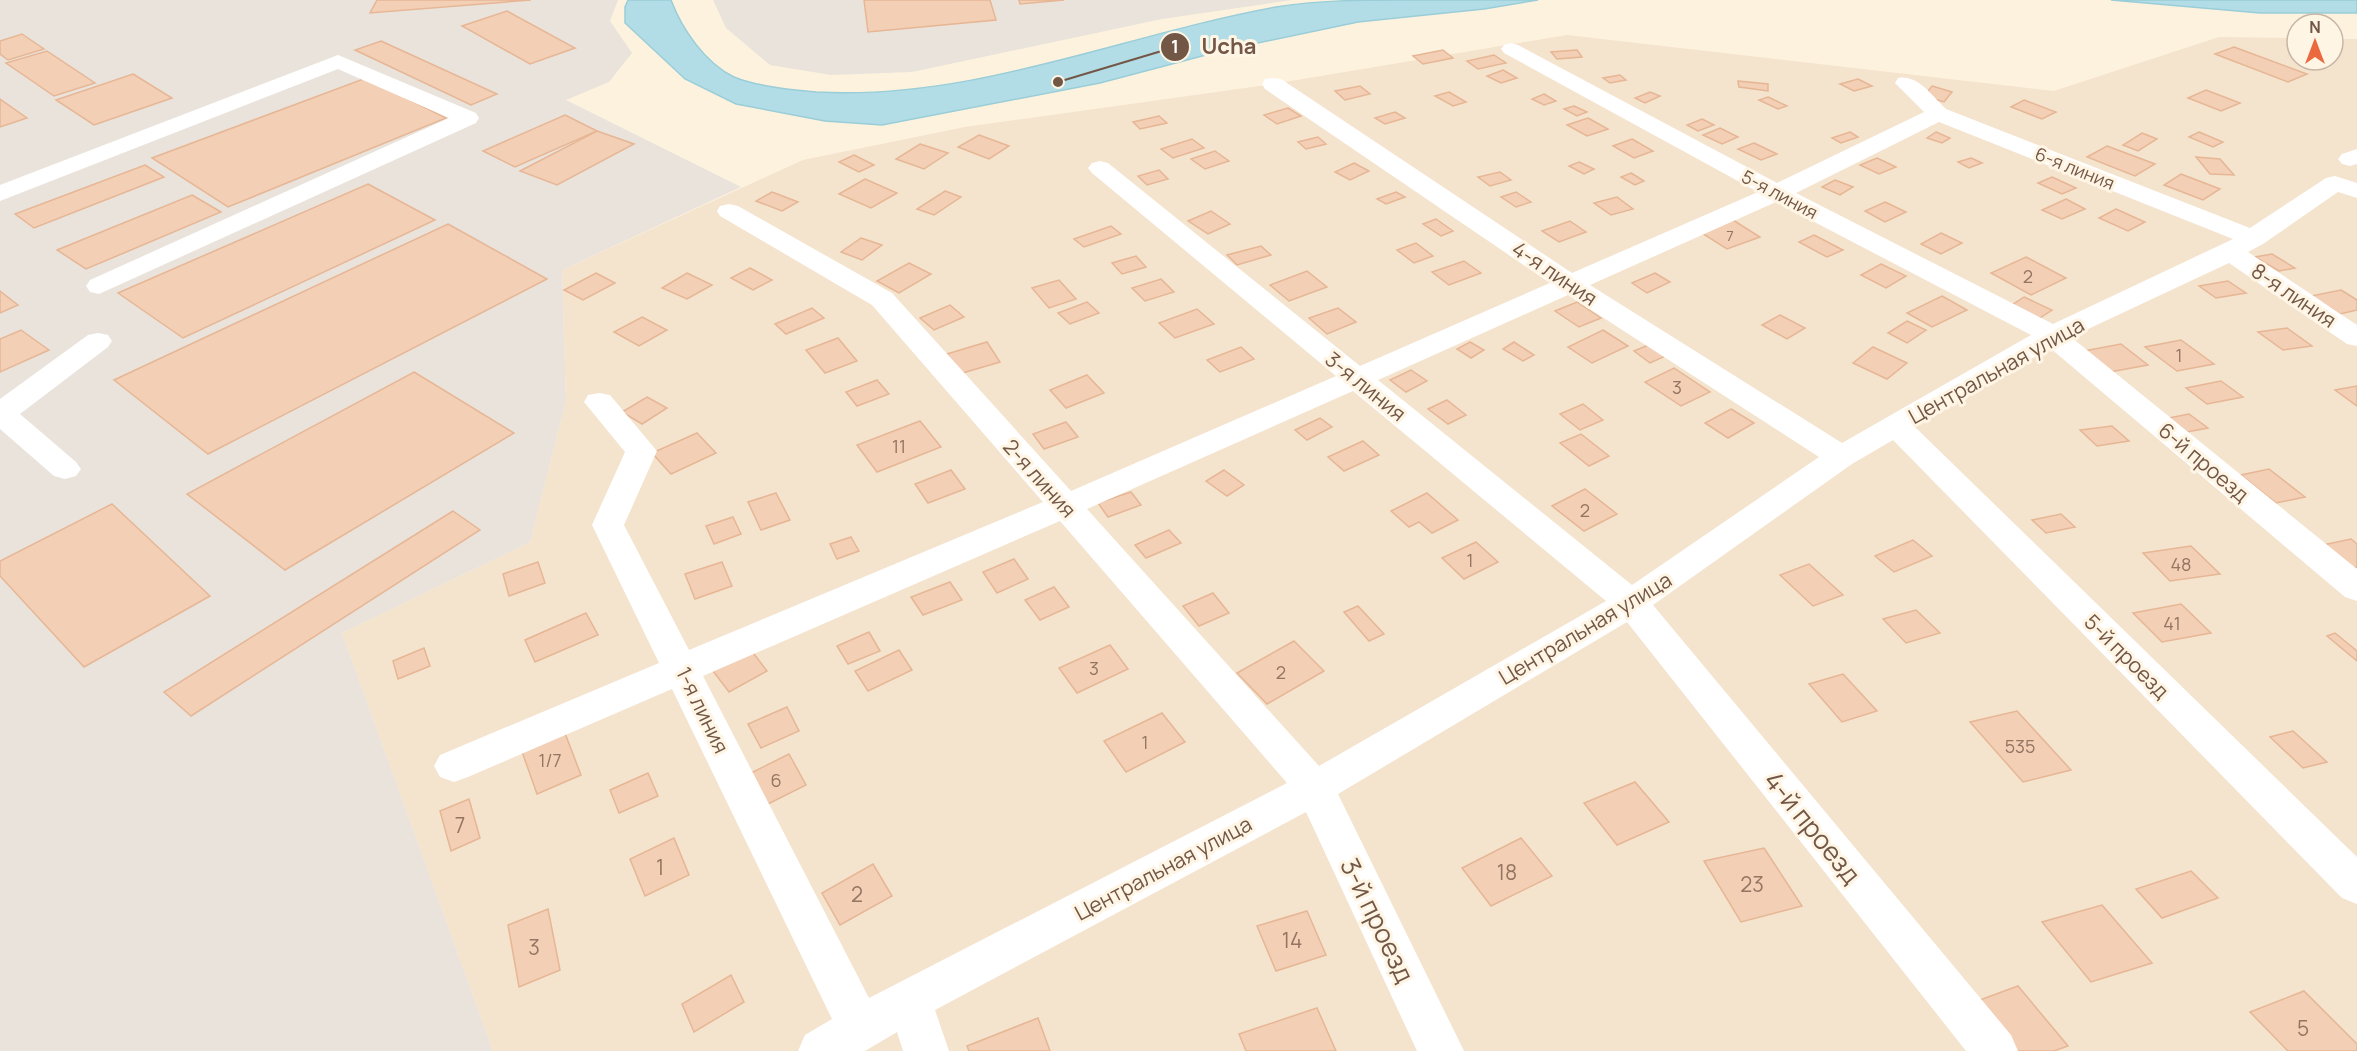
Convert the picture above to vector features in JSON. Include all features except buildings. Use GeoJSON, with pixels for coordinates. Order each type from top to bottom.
{"type":"FeatureCollection","features":[{"type":"Feature","properties":{"kind":"street","name":"5-я линия"},"geometry":{"type":"LineString","coordinates":[[1511,49],[1777,193],[2052,335]]}},
{"type":"Feature","properties":{"kind":"street"},"geometry":{"type":"LineString","coordinates":[[0,194],[338,61],[468,118],[99,286]]}},
{"type":"Feature","properties":{"kind":"street","name":"6-я линия"},"geometry":{"type":"LineString","coordinates":[[1906,83],[1938,114],[2242,246]]}},
{"type":"Feature","properties":{"kind":"street","name":"4-я линия"},"geometry":{"type":"LineString","coordinates":[[1273,84],[1570,284],[1841,457]]}},
{"type":"Feature","properties":{"kind":"street"},"geometry":{"type":"LineString","coordinates":[[454,766],[1065,506],[1357,378],[1777,193],[1938,114]]}},
{"type":"Feature","properties":{"kind":"street","name":"3-я линия"},"geometry":{"type":"LineString","coordinates":[[1100,168],[1631,603]]}},
{"type":"Feature","properties":{"kind":"street","name":"Центральная улица"},"geometry":{"type":"LineString","coordinates":[[821,1051],[909,1000],[1315,788],[1631,603],[1841,457],[1897,427],[2052,335],[2242,246],[2350,172]]}},
{"type":"Feature","properties":{"kind":"street","name":"2-я линия"},"geometry":{"type":"LineString","coordinates":[[729,211],[882,299],[1315,788]]}},
{"type":"Feature","properties":{"kind":"street","name":"8-я линия"},"geometry":{"type":"LineString","coordinates":[[2242,246],[2357,338]]}},
{"type":"Feature","properties":{"kind":"street","name":"6-й проезд"},"geometry":{"type":"LineString","coordinates":[[2052,335],[2357,588]]}},
{"type":"Feature","properties":{"kind":"street"},"geometry":{"type":"LineString","coordinates":[[65,469],[1,413],[98,341]]}},
{"type":"Feature","properties":{"kind":"street","name":"1-я линия"},"geometry":{"type":"LineString","coordinates":[[599,402],[642,451],[608,525],[860,1028]]}},
{"type":"Feature","properties":{"kind":"street","name":"5-й проезд"},"geometry":{"type":"LineString","coordinates":[[1897,427],[2357,885]]}},
{"type":"Feature","properties":{"kind":"street","name":"4-й проезд"},"geometry":{"type":"LineString","coordinates":[[1631,603],[1995,1051]]}},
{"type":"Feature","properties":{"kind":"street","name":"3-й проезд"},"geometry":{"type":"LineString","coordinates":[[1315,788],[1441,1051]]}},
{"type":"Feature","properties":{"kind":"street"},"geometry":{"type":"LineString","coordinates":[[909,1000],[926,1051]]}},
{"type":"Feature","properties":{"kind":"shaded area"},"geometry":{"type":"Polygon","coordinates":[[[0,0],[618,0],[610,21],[632,53],[609,82],[566,100],[741,187],[562,270],[566,401],[530,542],[342,633],[493,1051],[0,1051],[0,0]]]}},
{"type":"Feature","properties":{"kind":"shaded area"},"geometry":{"type":"Polygon","coordinates":[[[713,0],[1292,0],[1162,19],[912,72],[831,75],[770,65],[726,28],[713,0]]]}},
{"type":"Feature","properties":{"kind":"shaded area"},"geometry":{"type":"Polygon","coordinates":[[[1567,35],[2054,91],[2219,37],[2285,38],[2285,72],[2345,72],[2345,39],[2357,39],[2357,1051],[493,1051],[342,633],[530,542],[566,401],[562,270],[803,160],[965,127],[1273,84],[1567,35]]]}},
{"type":"Feature","properties":{"kind":"water"},"geometry":{"type":"Polygon","coordinates":[[[628,0],[671,0],[681,22],[704,54],[723,71],[734,77],[763,85],[796,90],[875,92],[933,86],[990,76],[1218,19],[1276,7],[1356,0],[1538,0],[1484,9],[1358,22],[1225,50],[1100,83],[882,125],[825,121],[736,104],[685,79],[625,23],[625,7],[628,0]]]}},
{"type":"Feature","properties":{"kind":"water"},"geometry":{"type":"Polygon","coordinates":[[[2111,0],[2357,0],[2357,13],[2260,13],[2111,0]]]}},
{"type":"Feature","properties":{"kind":"place","name":"Ucha"},"geometry":{"type":"Point","coordinates":[1058,82]}}]}
